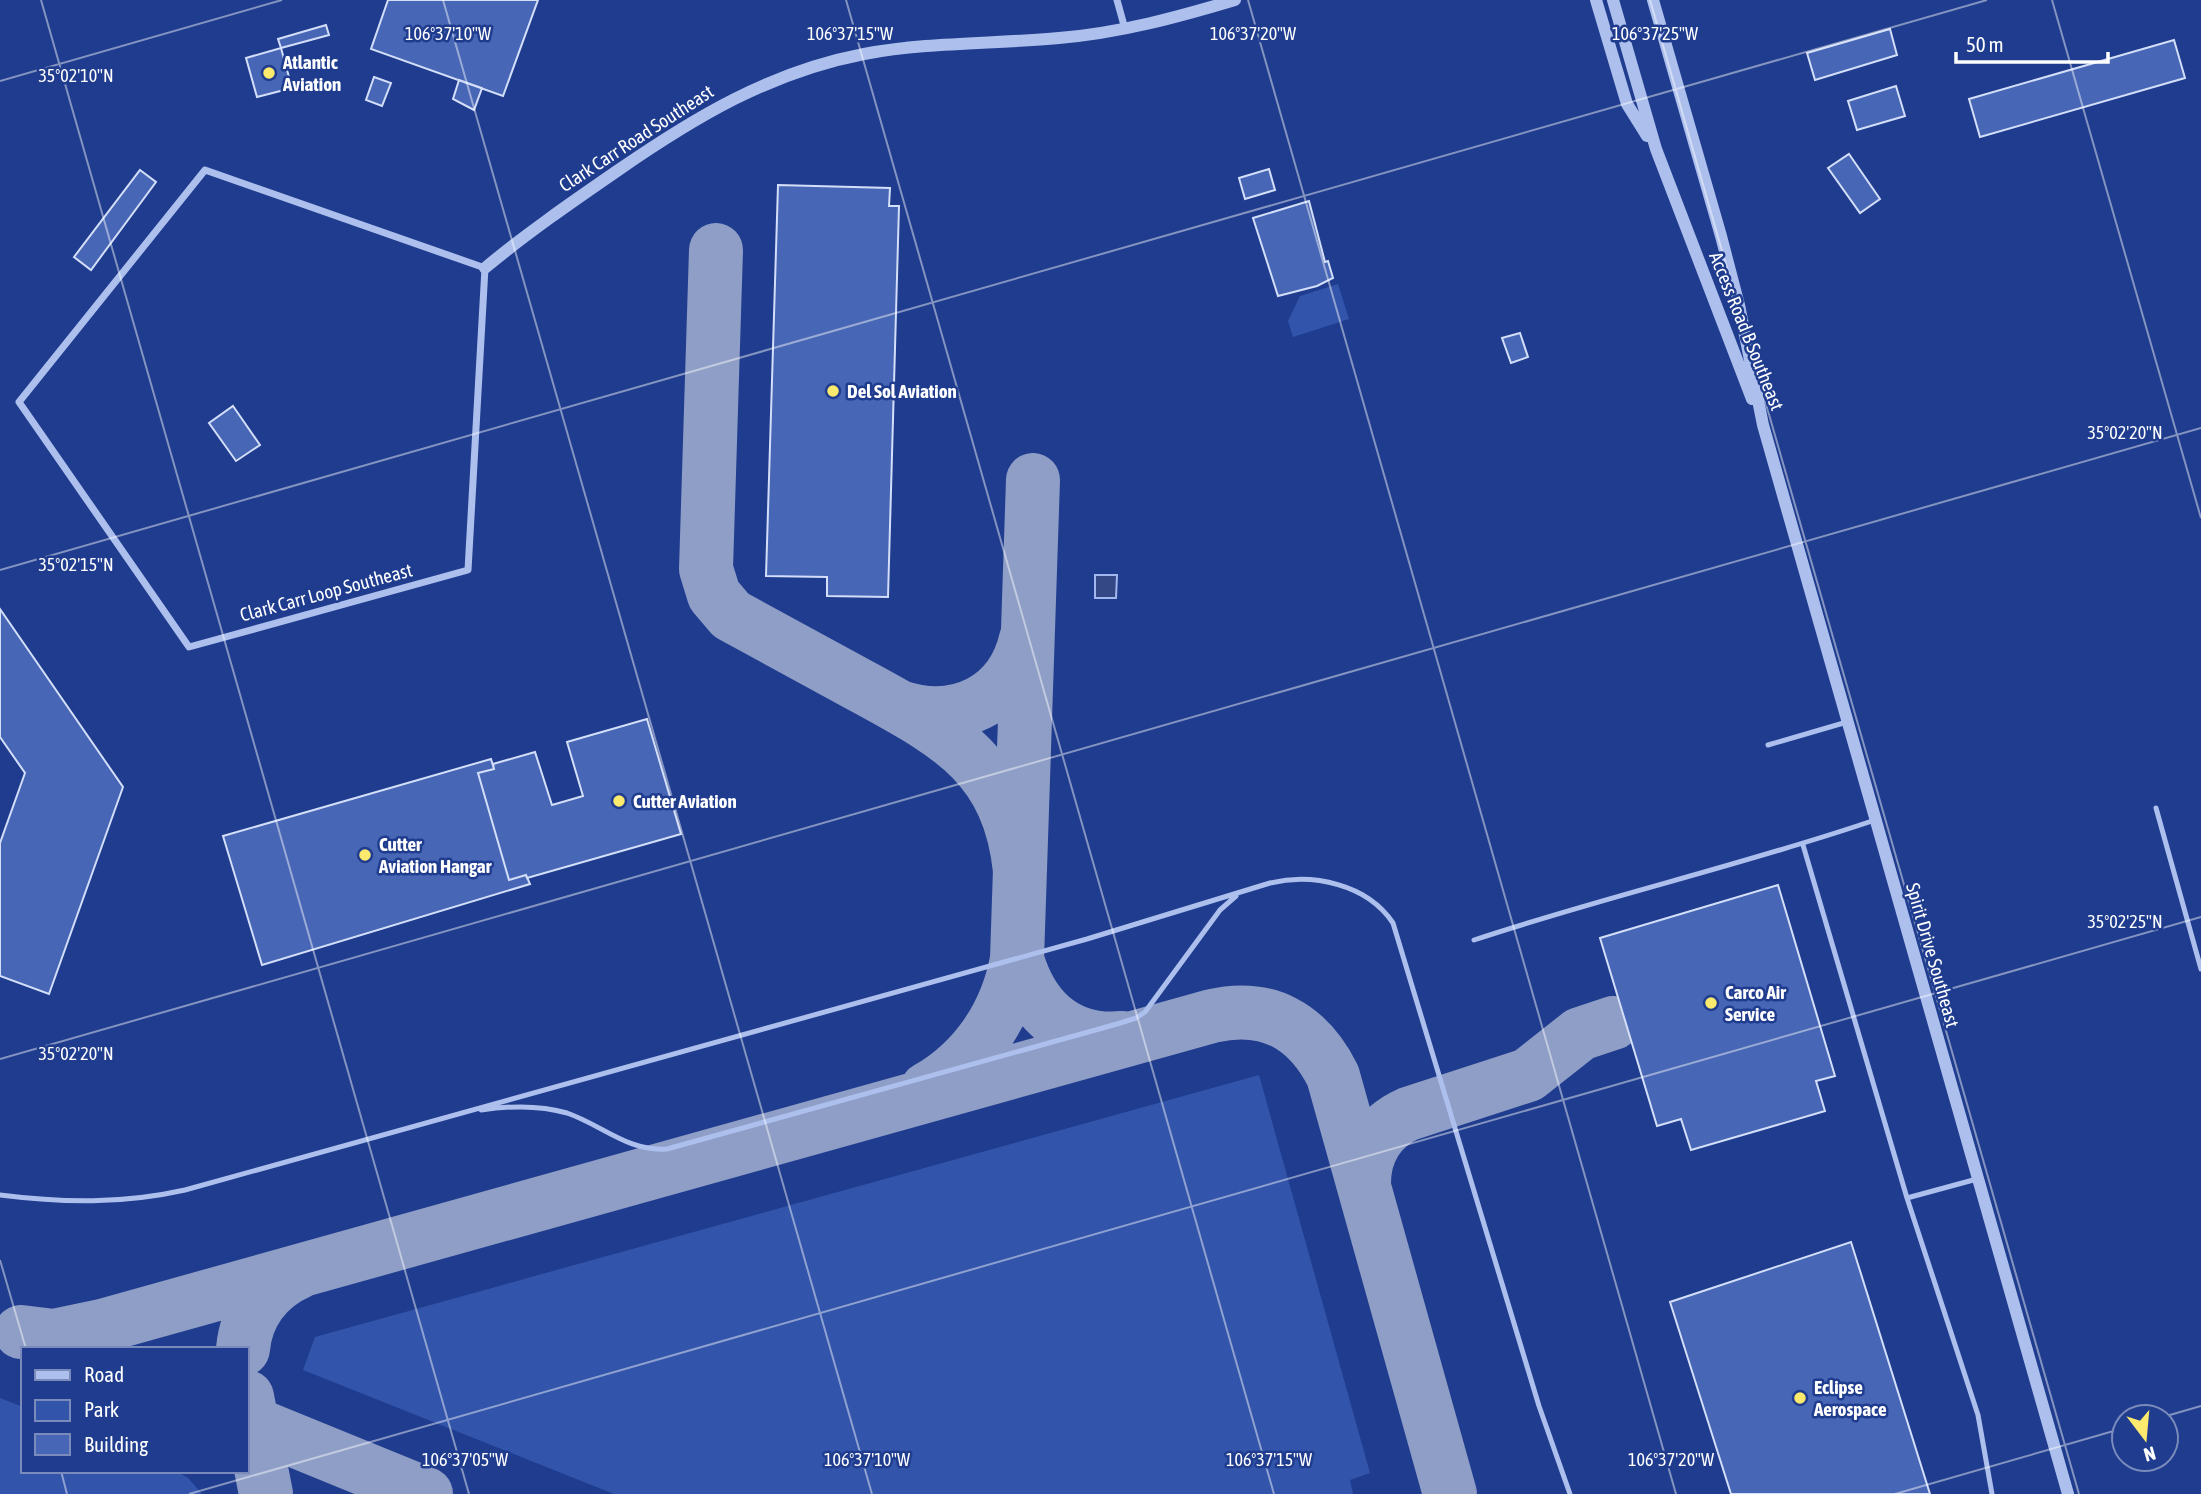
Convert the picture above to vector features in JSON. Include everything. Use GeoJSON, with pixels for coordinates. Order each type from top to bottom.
{"type":"FeatureCollection","features":[{"type":"Feature","properties":{"kind":"street"},"geometry":{"type":"LineString","coordinates":[[1117,0],[1125,29]]}},
{"type":"Feature","properties":{"kind":"street","name":"Clark Carr Road Southeast"},"geometry":{"type":"LineString","coordinates":[[485,268],[531,230],[680,128],[719,104],[792,72],[865,54],[918,47],[1061,38],[1125,29],[1235,0]]}},
{"type":"Feature","properties":{"kind":"street"},"geometry":{"type":"LineString","coordinates":[[1596,0],[1626,103],[1656,149]]}},
{"type":"Feature","properties":{"kind":"street","name":"Access Road B Southeast"},"geometry":{"type":"LineString","coordinates":[[1613,0],[1656,149],[1763,425]]}},
{"type":"Feature","properties":{"kind":"street","name":"Access Road B Southeast"},"geometry":{"type":"LineString","coordinates":[[1653,0],[1721,236],[1763,425]]}},
{"type":"Feature","properties":{"kind":"street","name":"Clark Carr Loop Southeast"},"geometry":{"type":"LineString","coordinates":[[205,170],[485,268],[468,570],[188,647],[19,402],[205,170]]}},
{"type":"Feature","properties":{"kind":"street","name":"Spirit Drive Southeast"},"geometry":{"type":"LineString","coordinates":[[1763,425],[2068,1494]]}},
{"type":"Feature","properties":{"kind":"lane"},"geometry":{"type":"LineString","coordinates":[[1768,745],[1847,722]]}},
{"type":"Feature","properties":{"kind":"lane"},"geometry":{"type":"LineString","coordinates":[[2155,808],[2201,969]]}},
{"type":"Feature","properties":{"kind":"lane"},"geometry":{"type":"LineString","coordinates":[[1474,940],[1568,909],[1803,845],[1875,820]]}},
{"type":"Feature","properties":{"kind":"lane"},"geometry":{"type":"LineString","coordinates":[[1803,845],[1907,1198],[1979,1415],[1992,1494]]}},
{"type":"Feature","properties":{"kind":"lane"},"geometry":{"type":"LineString","coordinates":[[0,1195],[63,1202],[156,1197],[1075,943],[1245,891],[1300,878],[1344,886],[1373,900],[1393,923],[1539,1406],[1570,1494]]}},
{"type":"Feature","properties":{"kind":"lane"},"geometry":{"type":"LineString","coordinates":[[457,1114],[501,1107],[566,1113],[641,1149],[667,1149],[1117,1024],[1136,1018],[1144,1012],[1220,910],[1245,891]]}},
{"type":"Feature","properties":{"kind":"lane"},"geometry":{"type":"LineString","coordinates":[[1907,1198],[1977,1180]]}},
{"type":"Feature","properties":{"kind":"green space"},"geometry":{"type":"Polygon","coordinates":[[[1338,284],[1349,319],[1293,337],[1288,321],[1300,296],[1338,284]]]}},
{"type":"Feature","properties":{"kind":"green space"},"geometry":{"type":"Polygon","coordinates":[[[1259,1075],[1370,1473],[1350,1480],[1353,1494],[614,1494],[303,1370],[315,1337],[1259,1075]]]}},
{"type":"Feature","properties":{"kind":"green space"},"geometry":{"type":"Polygon","coordinates":[[[0,1398],[21,1406],[21,1473],[179,1473],[188,1478],[202,1494],[0,1494],[0,1398]]]}},
{"type":"Feature","properties":{"kind":"shaded area"},"geometry":{"type":"Polygon","coordinates":[[[1095,575],[1117,575],[1116,598],[1095,598],[1095,575]]]}},
{"type":"Feature","properties":{"kind":"building"},"geometry":{"type":"Polygon","coordinates":[[[388,0],[538,0],[503,96],[371,49],[388,0]]]}},
{"type":"Feature","properties":{"kind":"building","name":"Atlantic Aviation"},"geometry":{"type":"Polygon","coordinates":[[[326,25],[329,35],[281,48],[278,39],[326,25]]]}},
{"type":"Feature","properties":{"kind":"building"},"geometry":{"type":"Polygon","coordinates":[[[1890,29],[1897,55],[1815,80],[1807,53],[1890,29]]]}},
{"type":"Feature","properties":{"kind":"building"},"geometry":{"type":"Polygon","coordinates":[[[2174,40],[2185,78],[1980,137],[1969,99],[2174,40]]]}},
{"type":"Feature","properties":{"kind":"building","name":"Atlantic Aviation"},"geometry":{"type":"Polygon","coordinates":[[[281,48],[292,88],[257,97],[246,58],[281,48]]]}},
{"type":"Feature","properties":{"kind":"building","name":"Atlantic Aviation"},"geometry":{"type":"Polygon","coordinates":[[[281,48],[292,88],[257,97],[246,58],[281,48]]]}},
{"type":"Feature","properties":{"kind":"building","name":"Atlantic Aviation"},"geometry":{"type":"Polygon","coordinates":[[[374,77],[391,83],[382,106],[366,100],[374,77]]]}},
{"type":"Feature","properties":{"kind":"building"},"geometry":{"type":"Polygon","coordinates":[[[459,80],[482,88],[474,110],[453,99],[459,80]]]}},
{"type":"Feature","properties":{"kind":"building"},"geometry":{"type":"Polygon","coordinates":[[[1896,86],[1905,116],[1857,130],[1848,101],[1896,86]]]}},
{"type":"Feature","properties":{"kind":"building"},"geometry":{"type":"Polygon","coordinates":[[[1849,154],[1880,199],[1860,213],[1828,168],[1849,154]]]}},
{"type":"Feature","properties":{"kind":"building"},"geometry":{"type":"Polygon","coordinates":[[[1269,169],[1275,190],[1245,199],[1239,178],[1269,169]]]}},
{"type":"Feature","properties":{"kind":"building"},"geometry":{"type":"Polygon","coordinates":[[[140,170],[156,182],[91,270],[74,257],[140,170]]]}},
{"type":"Feature","properties":{"kind":"building","name":"Del Sol Aviation"},"geometry":{"type":"Polygon","coordinates":[[[778,185],[890,188],[889,206],[899,206],[888,597],[827,596],[827,577],[766,576],[778,185]]]}},
{"type":"Feature","properties":{"kind":"building"},"geometry":{"type":"Polygon","coordinates":[[[1309,201],[1325,262],[1328,261],[1333,278],[1317,286],[1278,296],[1253,218],[1309,201]]]}},
{"type":"Feature","properties":{"kind":"building"},"geometry":{"type":"Polygon","coordinates":[[[1520,333],[1528,357],[1511,363],[1502,338],[1520,333]]]}},
{"type":"Feature","properties":{"kind":"building"},"geometry":{"type":"Polygon","coordinates":[[[233,406],[260,445],[236,461],[209,423],[233,406]]]}},
{"type":"Feature","properties":{"kind":"building"},"geometry":{"type":"Polygon","coordinates":[[[0,609],[123,787],[49,994],[0,976],[0,843],[25,773],[0,737],[0,609]]]}},
{"type":"Feature","properties":{"kind":"building","name":"Cutter Aviation"},"geometry":{"type":"Polygon","coordinates":[[[647,719],[681,834],[527,878],[526,875],[509,880],[478,773],[494,769],[493,764],[535,752],[552,805],[583,796],[567,742],[647,719]]]}},
{"type":"Feature","properties":{"kind":"building","name":"Cutter Aviation Hangar"},"geometry":{"type":"Polygon","coordinates":[[[491,759],[494,769],[478,773],[509,880],[526,875],[530,884],[262,965],[223,836],[491,759]]]}},
{"type":"Feature","properties":{"kind":"building"},"geometry":{"type":"Polygon","coordinates":[[[1778,885],[1835,1076],[1816,1081],[1825,1111],[1691,1150],[1681,1119],[1657,1126],[1600,938],[1778,885]]]}},
{"type":"Feature","properties":{"kind":"building","name":"Eclipse Aerospace"},"geometry":{"type":"Polygon","coordinates":[[[1851,1242],[1930,1494],[1731,1494],[1670,1302],[1851,1242]]]}},
{"type":"Feature","properties":{"kind":"taxiway"},"geometry":{"type":"LineString","coordinates":[[716,250],[706,569],[714,595],[731,615],[921,720],[969,756],[988,778],[1003,804],[1014,834],[1020,871]]}},
{"type":"Feature","properties":{"kind":"taxiway"},"geometry":{"type":"LineString","coordinates":[[927,1089],[960,1065],[987,1034],[1006,999],[1017,959],[1033,480]]}},
{"type":"Feature","properties":{"kind":"taxiway"},"geometry":{"type":"LineString","coordinates":[[899,707],[941,713],[961,710],[979,703],[995,692],[1008,678],[1019,660],[1026,639]]}},
{"type":"Feature","properties":{"kind":"taxiway"},"geometry":{"type":"LineString","coordinates":[[1017,959],[1032,994],[1054,1020],[1084,1035],[1122,1038]]}},
{"type":"Feature","properties":{"kind":"taxiway"},"geometry":{"type":"LineString","coordinates":[[21,1332],[54,1336],[102,1326],[1212,1016],[1251,1013],[1284,1022],[1298,1032],[1323,1059],[1333,1076],[1450,1494]]}},
{"type":"Feature","properties":{"kind":"taxiway"},"geometry":{"type":"LineString","coordinates":[[1364,1187],[1369,1153],[1380,1135],[1397,1120],[1408,1114],[1528,1075],[1580,1034],[1613,1023]]}},
{"type":"Feature","properties":{"kind":"taxiway"},"geometry":{"type":"LineString","coordinates":[[243,1347],[249,1324],[260,1303],[277,1285],[299,1272]]}},
{"type":"Feature","properties":{"kind":"taxiway"},"geometry":{"type":"LineString","coordinates":[[248,1402],[266,1494]]}},
{"type":"Feature","properties":{"kind":"taxiway"},"geometry":{"type":"LineString","coordinates":[[248,1421],[426,1494]]}},
{"type":"Feature","properties":{"kind":"place","name":"Atlantic Aviation"},"geometry":{"type":"Point","coordinates":[269,73]}},
{"type":"Feature","properties":{"kind":"place","name":"Del Sol Aviation"},"geometry":{"type":"Point","coordinates":[833,391]}},
{"type":"Feature","properties":{"kind":"place","name":"Cutter Aviation"},"geometry":{"type":"Point","coordinates":[619,801]}},
{"type":"Feature","properties":{"kind":"place","name":"Cutter Aviation Hangar"},"geometry":{"type":"Point","coordinates":[365,855]}},
{"type":"Feature","properties":{"kind":"place","name":"Carco Air Service"},"geometry":{"type":"Point","coordinates":[1711,1003]}},
{"type":"Feature","properties":{"kind":"place","name":"Eclipse Aerospace"},"geometry":{"type":"Point","coordinates":[1800,1398]}}]}
